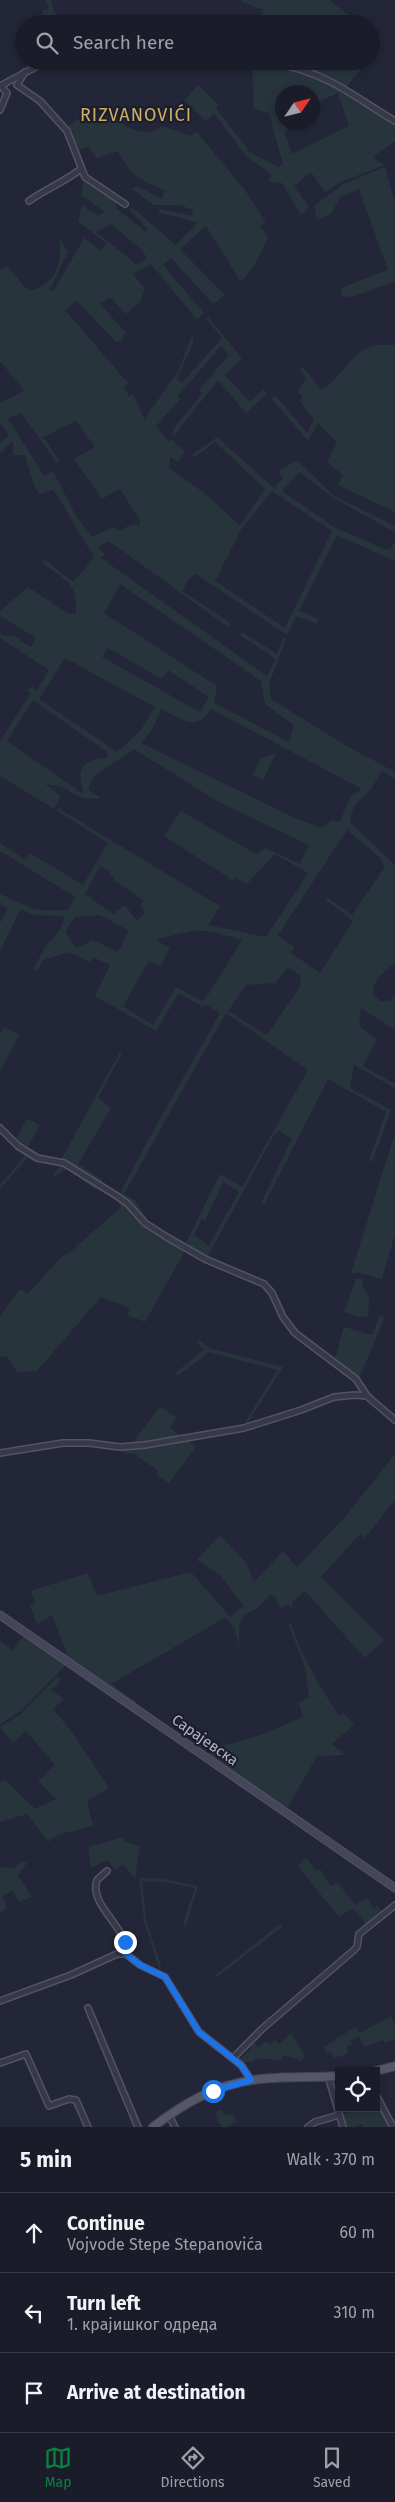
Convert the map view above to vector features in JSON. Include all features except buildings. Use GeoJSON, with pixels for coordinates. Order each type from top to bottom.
{"type":"FeatureCollection","features":[{"type":"Feature","properties":{"kind":"main road","name":"Сарајевска"},"geometry":{"type":"LineString","coordinates":[[0,1614],[395,1888]]}},
{"type":"Feature","properties":{"kind":"main road"},"geometry":{"type":"LineString","coordinates":[[380,2070],[395,2066]]}},
{"type":"Feature","properties":{"kind":"main road"},"geometry":{"type":"LineString","coordinates":[[152,2127],[213,2091],[251,2080],[335,2076]]}},
{"type":"Feature","properties":{"kind":"street"},"geometry":{"type":"LineString","coordinates":[[2,86],[29,70]]}},
{"type":"Feature","properties":{"kind":"street"},"geometry":{"type":"LineString","coordinates":[[301,70],[333,81],[395,121]]}},
{"type":"Feature","properties":{"kind":"street"},"geometry":{"type":"LineString","coordinates":[[17,85],[25,72]]}},
{"type":"Feature","properties":{"kind":"street"},"geometry":{"type":"LineString","coordinates":[[2,86],[17,85],[40,101],[67,131],[81,169],[89,181],[125,204]]}},
{"type":"Feature","properties":{"kind":"street"},"geometry":{"type":"LineString","coordinates":[[0,110],[6,98],[2,86]]}},
{"type":"Feature","properties":{"kind":"street"},"geometry":{"type":"LineString","coordinates":[[29,201],[51,187],[62,184],[81,169]]}},
{"type":"Feature","properties":{"kind":"street"},"geometry":{"type":"LineString","coordinates":[[0,1128],[18,1146],[37,1158],[64,1163],[117,1196],[128,1204],[145,1223],[165,1236],[205,1259],[264,1284],[272,1292],[283,1317],[295,1333],[356,1379],[367,1396],[395,1420]]}},
{"type":"Feature","properties":{"kind":"street"},"geometry":{"type":"LineString","coordinates":[[0,1453],[63,1443],[89,1443],[120,1447],[145,1445],[259,1424],[334,1397],[367,1396]]}},
{"type":"Feature","properties":{"kind":"street"},"geometry":{"type":"LineString","coordinates":[[107,1871],[98,1880],[96,1891],[125,1942],[125,1953]]}},
{"type":"Feature","properties":{"kind":"street"},"geometry":{"type":"LineString","coordinates":[[233,2058],[263,2028],[353,1951],[357,1947],[359,1934],[395,1905]]}},
{"type":"Feature","properties":{"kind":"street"},"geometry":{"type":"LineString","coordinates":[[0,2001],[71,1975],[117,1954],[125,1953],[140,1965],[165,1977],[199,2032],[233,2058],[247,2071],[251,2080]]}},
{"type":"Feature","properties":{"kind":"street"},"geometry":{"type":"LineString","coordinates":[[88,2008],[138,2127]]}},
{"type":"Feature","properties":{"kind":"street"},"geometry":{"type":"LineString","coordinates":[[0,2063],[26,2054],[49,2106],[69,2099],[76,2100],[88,2127]]}},
{"type":"Feature","properties":{"kind":"street"},"geometry":{"type":"LineString","coordinates":[[328,2076],[343,2127]]}},
{"type":"Feature","properties":{"kind":"street"},"geometry":{"type":"LineString","coordinates":[[380,2103],[393,2127]]}},
{"type":"Feature","properties":{"kind":"street"},"geometry":{"type":"LineString","coordinates":[[170,2115],[175,2127]]}},
{"type":"Feature","properties":{"kind":"street"},"geometry":{"type":"LineString","coordinates":[[308,2127],[315,2122],[339,2115]]}},
{"type":"Feature","properties":{"kind":"shaded area"},"geometry":{"type":"Polygon","coordinates":[[[45,0],[52,0],[56,15],[43,15],[42,11],[49,8],[45,0]]]}},
{"type":"Feature","properties":{"kind":"shaded area"},"geometry":{"type":"Polygon","coordinates":[[[242,0],[329,0],[349,15],[262,15],[263,10],[242,2],[242,0]]]}},
{"type":"Feature","properties":{"kind":"shaded area"},"geometry":{"type":"Polygon","coordinates":[[[252,70],[294,70],[311,76],[344,93],[395,125],[395,141],[374,156],[376,161],[384,165],[341,182],[325,192],[311,172],[294,186],[309,207],[301,215],[282,183],[269,182],[271,174],[246,156],[214,113],[206,121],[185,100],[198,85],[218,105],[216,108],[250,152],[278,167],[283,164],[269,113],[254,109],[252,70]]]}},
{"type":"Feature","properties":{"kind":"shaded area"},"geometry":{"type":"Polygon","coordinates":[[[309,70],[360,70],[345,89],[309,70]]]}},
{"type":"Feature","properties":{"kind":"shaded area"},"geometry":{"type":"Polygon","coordinates":[[[104,115],[139,131],[146,132],[162,126],[190,136],[196,131],[244,189],[266,222],[260,226],[268,238],[254,266],[241,282],[206,226],[180,249],[225,295],[213,304],[171,258],[163,265],[204,313],[197,320],[151,264],[133,274],[145,289],[140,302],[126,314],[110,297],[100,304],[125,332],[122,340],[116,342],[77,301],[65,310],[128,383],[124,387],[129,397],[133,394],[144,419],[178,372],[193,332],[193,343],[177,379],[182,383],[222,338],[206,319],[208,317],[242,358],[225,375],[250,402],[264,389],[267,394],[246,413],[218,380],[173,437],[174,428],[202,394],[199,390],[229,355],[221,346],[178,396],[180,399],[156,426],[169,442],[171,439],[185,451],[178,462],[170,457],[169,468],[207,495],[240,526],[265,489],[215,442],[195,457],[192,455],[217,437],[274,488],[283,478],[278,472],[297,460],[334,496],[395,526],[395,532],[335,499],[299,472],[282,491],[334,527],[384,549],[390,549],[395,542],[395,561],[337,535],[299,611],[319,619],[317,624],[296,616],[287,635],[196,574],[189,579],[182,591],[230,623],[228,627],[109,541],[98,547],[105,555],[101,558],[267,676],[276,659],[240,635],[242,632],[277,654],[284,637],[286,639],[269,684],[271,699],[345,745],[395,772],[395,779],[382,771],[371,789],[354,806],[350,822],[395,865],[395,963],[377,980],[373,988],[373,994],[380,1001],[389,1001],[395,995],[395,1030],[361,1008],[359,1026],[377,1039],[363,1066],[395,1084],[395,1088],[354,1065],[350,1088],[391,1110],[372,1162],[369,1160],[386,1112],[328,1079],[264,1205],[261,1203],[292,1139],[280,1131],[275,1133],[207,1258],[187,1247],[145,1322],[127,1315],[130,1308],[101,1297],[37,1371],[17,1372],[6,1356],[0,1357],[0,1316],[20,1289],[28,1294],[62,1256],[69,1253],[121,1207],[115,1196],[118,1197],[220,1013],[205,1004],[203,1007],[179,993],[156,1031],[95,996],[110,965],[93,957],[90,962],[69,952],[43,960],[37,971],[33,970],[45,947],[60,930],[65,916],[36,915],[20,910],[0,951],[0,923],[8,908],[0,904],[0,894],[36,910],[68,910],[75,897],[0,851],[0,843],[26,860],[30,853],[83,885],[108,843],[57,811],[58,808],[220,906],[208,925],[266,937],[308,873],[275,854],[247,884],[235,877],[234,881],[164,836],[181,811],[256,854],[265,848],[300,864],[309,845],[219,802],[134,749],[93,777],[88,790],[100,797],[99,799],[81,798],[61,786],[45,784],[61,796],[54,809],[0,776],[0,741],[31,693],[26,691],[32,687],[37,690],[49,670],[0,638],[0,633],[5,636],[14,636],[31,647],[36,638],[0,616],[0,611],[28,587],[69,614],[76,613],[75,595],[72,588],[64,579],[43,563],[45,560],[73,582],[94,555],[53,490],[40,494],[35,488],[25,455],[13,455],[13,441],[0,453],[0,443],[9,435],[0,423],[0,403],[24,391],[0,361],[0,271],[7,266],[25,287],[32,290],[41,287],[53,276],[59,262],[59,237],[68,252],[50,289],[53,292],[84,238],[100,250],[107,244],[78,221],[82,205],[99,216],[105,212],[81,195],[84,179],[117,200],[116,208],[146,232],[148,230],[129,209],[133,208],[176,245],[198,223],[158,212],[159,209],[193,216],[192,210],[181,205],[154,205],[132,189],[137,186],[162,199],[165,190],[149,183],[132,172],[118,151],[97,158],[88,147],[78,150],[67,127],[77,120],[104,115]],[[111,224],[96,232],[137,265],[147,258],[142,250],[111,224]],[[21,413],[8,418],[44,476],[53,471],[75,514],[92,537],[113,527],[120,530],[133,524],[139,526],[140,520],[120,489],[102,499],[74,459],[95,447],[76,421],[43,437],[60,462],[57,463],[21,413]],[[272,491],[242,528],[215,581],[285,628],[332,531],[272,491]],[[120,584],[104,613],[217,686],[214,703],[289,742],[294,725],[265,704],[261,681],[120,584]],[[108,648],[102,657],[200,712],[209,697],[168,670],[162,679],[108,648]],[[65,658],[39,699],[117,752],[140,731],[155,707],[65,658]],[[33,700],[7,741],[83,794],[80,776],[84,766],[96,759],[107,758],[107,752],[33,700]],[[161,709],[153,728],[141,743],[297,819],[321,828],[332,820],[340,822],[350,797],[362,789],[211,709],[199,721],[188,722],[161,709]],[[347,830],[278,935],[294,947],[291,953],[320,973],[353,921],[326,900],[327,897],[352,915],[385,867],[379,857],[347,830]],[[100,866],[85,894],[113,914],[125,905],[137,921],[145,912],[140,904],[144,901],[114,880],[109,871],[100,866]],[[100,915],[75,917],[65,931],[76,948],[93,940],[118,952],[129,931],[100,915]],[[195,930],[158,939],[157,941],[170,948],[160,967],[149,961],[123,1006],[153,1025],[176,987],[202,1001],[208,995],[242,940],[214,932],[195,930]],[[288,967],[275,983],[246,985],[228,1011],[267,1035],[301,985],[300,975],[288,967]],[[226,1013],[124,1194],[136,1201],[148,1222],[186,1243],[220,1174],[242,1187],[308,1070],[226,1013]],[[223,1182],[205,1221],[202,1219],[194,1235],[209,1246],[239,1192],[223,1182]]]}},
{"type":"Feature","properties":{"kind":"shaded area"},"geometry":{"type":"Polygon","coordinates":[[[385,167],[395,203],[395,281],[355,296],[343,297],[341,288],[388,270],[359,189],[340,197],[331,214],[317,220],[314,206],[344,184],[385,167]]]}},
{"type":"Feature","properties":{"kind":"shaded area"},"geometry":{"type":"Polygon","coordinates":[[[395,345],[395,512],[338,485],[343,475],[327,462],[337,442],[318,423],[308,441],[272,399],[275,395],[307,433],[314,419],[299,400],[303,397],[298,392],[306,378],[299,369],[303,367],[321,390],[329,385],[360,352],[368,347],[395,345]]]}},
{"type":"Feature","properties":{"kind":"shaded area"},"geometry":{"type":"Polygon","coordinates":[[[276,753],[263,780],[253,775],[260,759],[276,753]]]}},
{"type":"Feature","properties":{"kind":"shaded area"},"geometry":{"type":"Polygon","coordinates":[[[4,1027],[19,1035],[0,1072],[0,1035],[4,1027]]]}},
{"type":"Feature","properties":{"kind":"shaded area"},"geometry":{"type":"Polygon","coordinates":[[[120,1052],[122,1053],[98,1098],[111,1108],[78,1164],[102,1180],[106,1189],[99,1186],[96,1190],[67,1169],[52,1178],[60,1165],[55,1161],[30,1155],[0,1189],[0,1185],[25,1156],[0,1133],[0,1123],[3,1124],[1,1128],[15,1140],[27,1119],[40,1125],[28,1147],[46,1157],[62,1158],[120,1052]]]}},
{"type":"Feature","properties":{"kind":"shaded area"},"geometry":{"type":"Polygon","coordinates":[[[395,1133],[395,1234],[382,1279],[357,1272],[356,1274],[351,1273],[395,1133]]]}},
{"type":"Feature","properties":{"kind":"shaded area"},"geometry":{"type":"Polygon","coordinates":[[[362,1278],[363,1287],[369,1296],[368,1316],[360,1317],[344,1312],[356,1279],[362,1278]]]}},
{"type":"Feature","properties":{"kind":"shaded area"},"geometry":{"type":"Polygon","coordinates":[[[380,1315],[384,1319],[359,1378],[377,1400],[395,1415],[395,1419],[358,1382],[334,1362],[344,1327],[372,1335],[380,1315]]]}},
{"type":"Feature","properties":{"kind":"shaded area"},"geometry":{"type":"Polygon","coordinates":[[[200,1340],[209,1348],[283,1367],[246,1426],[242,1427],[277,1370],[209,1352],[178,1376],[175,1373],[204,1350],[196,1342],[200,1340]]]}},
{"type":"Feature","properties":{"kind":"shaded area"},"geometry":{"type":"Polygon","coordinates":[[[160,1406],[176,1418],[170,1428],[196,1447],[169,1483],[156,1474],[159,1471],[134,1454],[122,1453],[120,1446],[130,1446],[160,1406]]]}},
{"type":"Feature","properties":{"kind":"shaded area"},"geometry":{"type":"Polygon","coordinates":[[[395,1454],[395,1500],[365,1538],[360,1534],[321,1577],[384,1640],[365,1658],[305,1591],[292,1602],[293,1610],[288,1604],[281,1609],[275,1597],[270,1595],[256,1609],[243,1616],[239,1626],[239,1647],[235,1630],[226,1617],[111,1684],[136,1702],[134,1704],[59,1653],[67,1653],[52,1615],[37,1624],[30,1606],[36,1603],[30,1591],[88,1573],[97,1596],[191,1572],[230,1617],[244,1606],[219,1574],[197,1560],[220,1535],[247,1564],[254,1582],[283,1551],[297,1567],[345,1517],[395,1454]]]}},
{"type":"Feature","properties":{"kind":"shaded area"},"geometry":{"type":"Polygon","coordinates":[[[288,1623],[291,1624],[318,1683],[339,1716],[344,1713],[354,1725],[332,1744],[345,1755],[317,1756],[287,1808],[318,1829],[317,1832],[206,1755],[218,1747],[261,1735],[303,1717],[299,1703],[309,1697],[305,1668],[288,1623]]]}},
{"type":"Feature","properties":{"kind":"shaded area"},"geometry":{"type":"Polygon","coordinates":[[[25,1635],[67,1664],[19,1712],[0,1724],[0,1641],[12,1650],[25,1635]]]}},
{"type":"Feature","properties":{"kind":"shaded area"},"geometry":{"type":"Polygon","coordinates":[[[58,1676],[61,1680],[51,1690],[64,1699],[53,1709],[71,1731],[109,1788],[87,1801],[93,1826],[57,1835],[48,1842],[27,1814],[0,1822],[0,1782],[5,1780],[35,1809],[56,1799],[38,1781],[55,1765],[26,1731],[13,1743],[0,1727],[20,1715],[58,1676]]]}},
{"type":"Feature","properties":{"kind":"shaded area"},"geometry":{"type":"Polygon","coordinates":[[[124,1837],[124,1841],[140,1846],[135,1878],[123,1864],[115,1870],[108,1860],[91,1868],[88,1847],[124,1837]]]}},
{"type":"Feature","properties":{"kind":"shaded area"},"geometry":{"type":"Polygon","coordinates":[[[306,1858],[317,1871],[320,1869],[331,1886],[338,1883],[355,1905],[367,1898],[374,1909],[378,1906],[383,1913],[367,1926],[353,1908],[339,1917],[298,1866],[306,1858]]]}},
{"type":"Feature","properties":{"kind":"shaded area"},"geometry":{"type":"Polygon","coordinates":[[[22,1862],[27,1863],[18,1875],[32,1897],[19,1902],[13,1891],[2,1896],[7,1908],[0,1913],[0,1867],[13,1868],[22,1862]]]}},
{"type":"Feature","properties":{"kind":"shaded area"},"geometry":{"type":"Polygon","coordinates":[[[139,1878],[164,1879],[198,1886],[186,1927],[183,1923],[195,1888],[164,1882],[142,1881],[146,1920],[161,1966],[160,1971],[144,1921],[139,1878]]]}},
{"type":"Feature","properties":{"kind":"shaded area"},"geometry":{"type":"Polygon","coordinates":[[[280,1924],[282,1927],[216,1978],[214,1976],[280,1924]]]}},
{"type":"Feature","properties":{"kind":"shaded area"},"geometry":{"type":"Polygon","coordinates":[[[391,2016],[395,2027],[395,2039],[384,2043],[383,2040],[364,2047],[359,2037],[351,2040],[352,2045],[347,2046],[348,2054],[333,2058],[331,2052],[327,2053],[324,2047],[355,2027],[360,2033],[391,2016]]]}},
{"type":"Feature","properties":{"kind":"shaded area"},"geometry":{"type":"Polygon","coordinates":[[[291,2033],[306,2057],[301,2059],[302,2061],[282,2055],[281,2060],[255,2058],[255,2061],[239,2063],[238,2061],[250,2050],[253,2041],[258,2047],[267,2041],[270,2045],[275,2040],[279,2044],[291,2033]]]}},
{"type":"Feature","properties":{"kind":"shaded area"},"geometry":{"type":"Polygon","coordinates":[[[380,2104],[389,2121],[395,2118],[395,2127],[391,2125],[385,2127],[363,2127],[362,2124],[354,2127],[344,2127],[340,2114],[349,2112],[380,2112],[380,2104]]]}},
{"type":"Feature","properties":{"kind":"shaded area"},"geometry":{"type":"Polygon","coordinates":[[[222,2110],[225,2116],[233,2114],[236,2122],[227,2127],[221,2127],[215,2112],[222,2110]]]}},
{"type":"Feature","properties":{"kind":"district","name":"RIZVANOVIĆI"},"geometry":{"type":"Point","coordinates":[136,115]}},
{"type":"Feature","properties":{"kind":"route"},"geometry":{"type":"LineString","coordinates":[[125,1942],[125,1953],[140,1965],[165,1977],[199,2032],[241,2065],[247,2071],[251,2080],[213,2091]]}}]}
